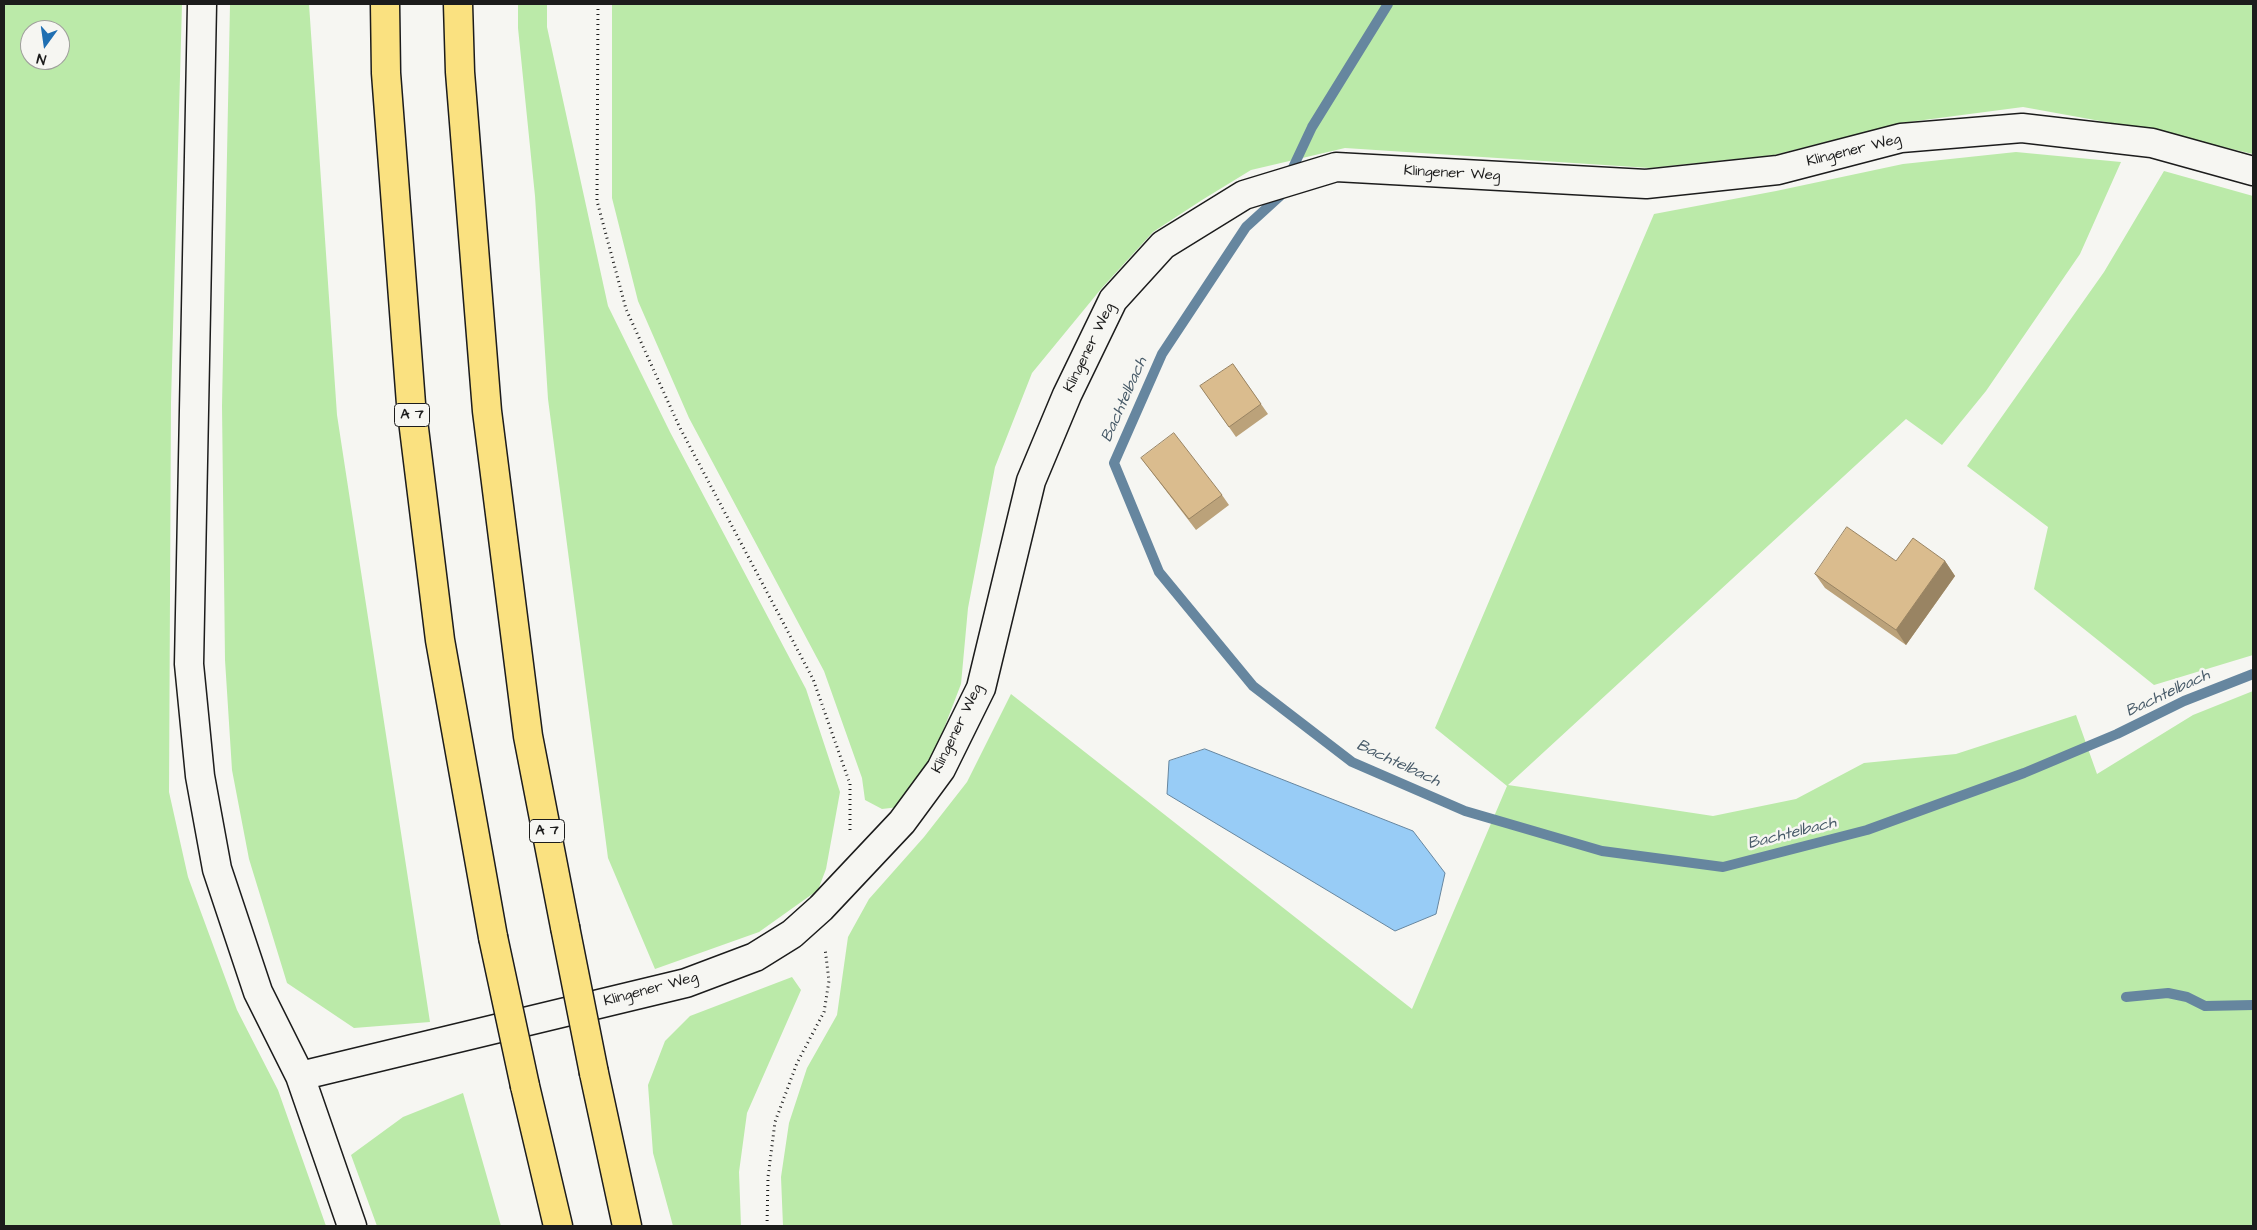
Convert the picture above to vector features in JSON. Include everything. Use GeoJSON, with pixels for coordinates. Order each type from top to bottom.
{"type":"FeatureCollection","features":[{"type":"Feature","properties":{"kind":"highway","name":"A 7"},"geometry":{"type":"LineString","coordinates":[[385,4],[386,73],[410,404],[440,640],[493,936],[525,1086],[558,1226]]}},
{"type":"Feature","properties":{"kind":"highway","name":"A 7"},"geometry":{"type":"LineString","coordinates":[[458,4],[460,72],[487,411],[528,736],[594,1073],[627,1226]]}},
{"type":"Feature","properties":{"kind":"street"},"geometry":{"type":"LineString","coordinates":[[202,4],[189,664],[200,776],[218,869],[258,992],[300,1076],[352,1226]]}},
{"type":"Feature","properties":{"kind":"street","name":"Klingener Weg"},"geometry":{"type":"LineString","coordinates":[[300,1076],[686,984],[755,957],[792,934],[821,908],[850,875],[902,822],[941,769],[981,688],[1031,481],[1067,395],[1113,300],[1163,245],[1244,195],[1336,167],[1646,184],[1778,170],[1901,138],[2022,128],[2152,142],[2253,171]]}},
{"type":"Feature","properties":{"kind":"path"},"geometry":{"type":"LineString","coordinates":[[598,4],[597,202],[626,309],[679,426],[813,679],[850,784],[850,875]]}},
{"type":"Feature","properties":{"kind":"path"},"geometry":{"type":"LineString","coordinates":[[766,1226],[768,1177],[775,1122],[797,1063],[824,1012],[828,981],[821,908]]}},
{"type":"Feature","properties":{"kind":"green space"},"geometry":{"type":"Polygon","coordinates":[[[4,4],[182,4],[171,402],[169,792],[188,877],[237,1010],[278,1090],[326,1226],[4,1226],[4,4]]]}},
{"type":"Feature","properties":{"kind":"green space"},"geometry":{"type":"Polygon","coordinates":[[[230,4],[309,4],[337,415],[430,1022],[354,1028],[287,983],[249,859],[232,770],[225,660],[222,406],[230,4]]]}},
{"type":"Feature","properties":{"kind":"green space"},"geometry":{"type":"Polygon","coordinates":[[[518,4],[547,4],[547,27],[608,306],[670,432],[806,689],[840,792],[826,869],[818,890],[759,932],[655,969],[608,858],[548,399],[535,196],[518,28],[518,4]]]}},
{"type":"Feature","properties":{"kind":"green space"},"geometry":{"type":"Polygon","coordinates":[[[612,4],[2253,4],[2253,154],[2150,130],[2023,107],[1901,123],[1774,155],[1650,168],[1345,148],[1251,170],[1153,232],[1101,289],[1032,373],[995,467],[968,608],[961,684],[930,765],[899,807],[882,809],[865,800],[862,778],[824,671],[689,418],[638,301],[612,198],[612,4]]]}},
{"type":"Feature","properties":{"kind":"green space"},"geometry":{"type":"Polygon","coordinates":[[[2016,152],[2121,162],[2080,254],[1986,391],[1942,445],[1906,419],[1508,785],[1713,816],[1796,799],[1864,763],[1956,754],[2076,715],[2097,774],[2193,715],[2253,691],[2253,1226],[783,1226],[781,1177],[789,1123],[807,1068],[837,1015],[848,937],[869,899],[924,837],[967,782],[1011,694],[1412,1009],[1507,786],[1435,728],[1654,214],[1903,164],[2016,152]]]}},
{"type":"Feature","properties":{"kind":"green space"},"geometry":{"type":"Polygon","coordinates":[[[2164,171],[2253,196],[2253,655],[2154,685],[2034,589],[2048,527],[1967,466],[2104,272],[2164,171]]]}},
{"type":"Feature","properties":{"kind":"green space"},"geometry":{"type":"Polygon","coordinates":[[[792,977],[801,990],[747,1113],[739,1172],[741,1226],[673,1226],[653,1153],[648,1085],[665,1041],[690,1016],[792,977]]]}},
{"type":"Feature","properties":{"kind":"green space"},"geometry":{"type":"Polygon","coordinates":[[[463,1093],[501,1226],[377,1226],[351,1155],[403,1117],[463,1093]]]}},
{"type":"Feature","properties":{"kind":"water"},"geometry":{"type":"Polygon","coordinates":[[[1205,749],[1413,831],[1445,873],[1436,914],[1395,931],[1167,794],[1169,761],[1205,749]]]}},
{"type":"Feature","properties":{"kind":"building"},"geometry":{"type":"Polygon","coordinates":[[[1233,364],[1261,404],[1229,427],[1200,386],[1233,364]]]}},
{"type":"Feature","properties":{"kind":"building"},"geometry":{"type":"Polygon","coordinates":[[[1174,433],[1222,495],[1189,519],[1141,458],[1174,433]]]}},
{"type":"Feature","properties":{"kind":"building"},"geometry":{"type":"Polygon","coordinates":[[[1847,527],[1896,561],[1913,538],[1945,561],[1896,630],[1815,574],[1847,527]]]}},
{"type":"Feature","properties":{"kind":"waterway","name":"Bachtelbach"},"geometry":{"type":"LineString","coordinates":[[1289,176],[1312,127],[1388,4]]}},
{"type":"Feature","properties":{"kind":"waterway","name":"Bachtelbach"},"geometry":{"type":"LineString","coordinates":[[1283,189],[1280,196],[1246,227],[1162,354],[1114,463],[1159,572],[1253,686],[1352,762],[1465,811],[1602,851],[1723,867],[1867,830],[2024,773],[2117,734],[2184,701],[2253,674]]}},
{"type":"Feature","properties":{"kind":"waterway"},"geometry":{"type":"LineString","coordinates":[[2126,997],[2168,993],[2187,997],[2205,1006],[2253,1005]]}}]}
